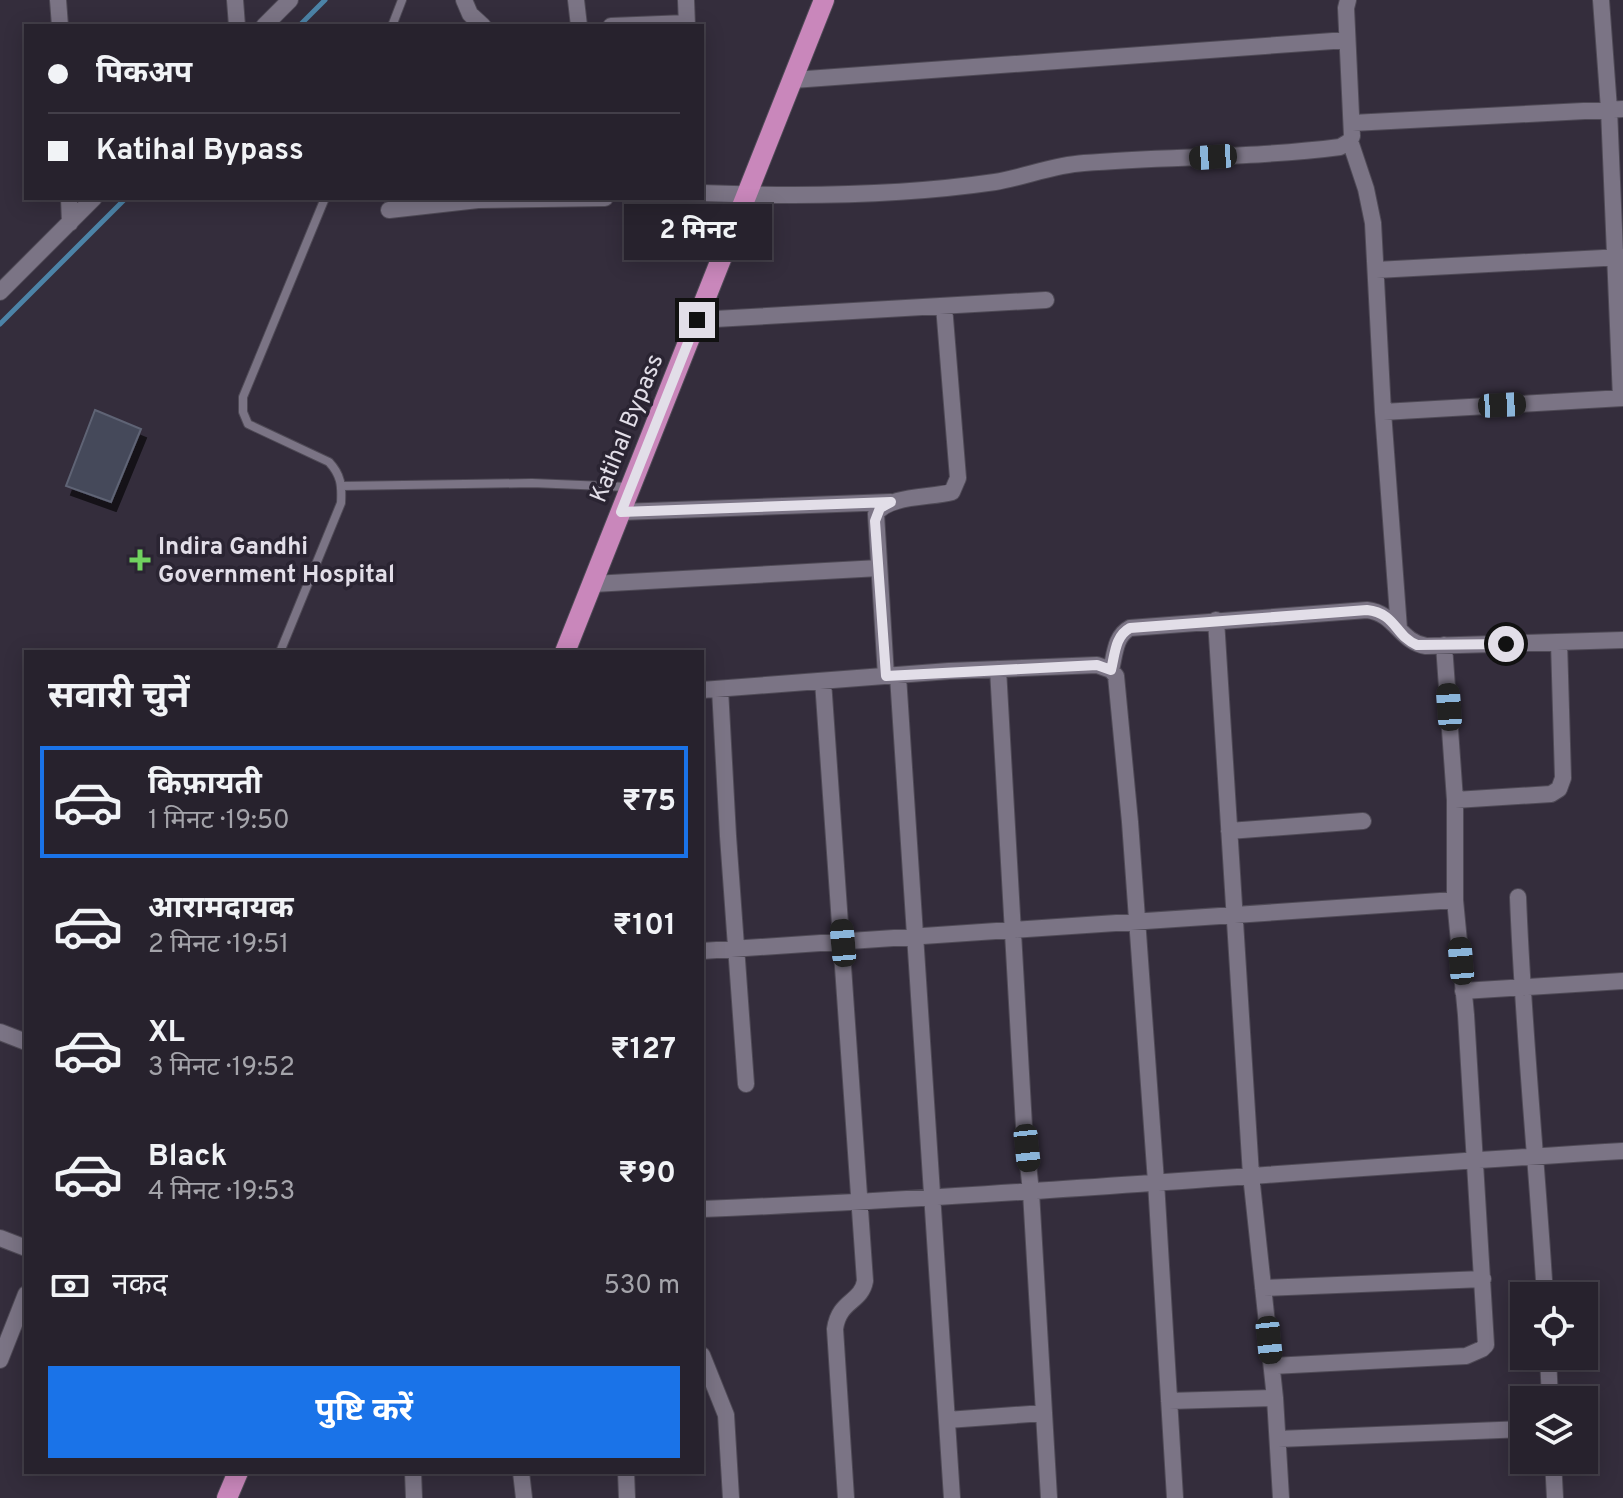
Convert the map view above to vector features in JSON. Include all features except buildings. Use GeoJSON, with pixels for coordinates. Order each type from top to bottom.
{"type":"FeatureCollection","features":[{"type":"Feature","properties":{"kind":"main road","name":"Katihal Bypass"},"geometry":{"type":"LineString","coordinates":[[566,650],[824,0]]}},
{"type":"Feature","properties":{"kind":"main road"},"geometry":{"type":"LineString","coordinates":[[227,1498],[237,1474]]}},
{"type":"Feature","properties":{"kind":"street"},"geometry":{"type":"LineString","coordinates":[[58,0],[60,24]]}},
{"type":"Feature","properties":{"kind":"street"},"geometry":{"type":"LineString","coordinates":[[235,0],[237,24]]}},
{"type":"Feature","properties":{"kind":"street"},"geometry":{"type":"LineString","coordinates":[[266,24],[290,0]]}},
{"type":"Feature","properties":{"kind":"street"},"geometry":{"type":"LineString","coordinates":[[464,0],[470,14],[481,24]]}},
{"type":"Feature","properties":{"kind":"street"},"geometry":{"type":"LineString","coordinates":[[576,0],[579,24]]}},
{"type":"Feature","properties":{"kind":"street"},"geometry":{"type":"LineString","coordinates":[[686,0],[687,24]]}},
{"type":"Feature","properties":{"kind":"street"},"geometry":{"type":"LineString","coordinates":[[1383,412],[1622,398],[1616,109],[1601,0]]}},
{"type":"Feature","properties":{"kind":"street"},"geometry":{"type":"LineString","coordinates":[[1347,3],[1350,141],[1370,204],[1399,629]]}},
{"type":"Feature","properties":{"kind":"street"},"geometry":{"type":"LineString","coordinates":[[793,80],[1347,40]]}},
{"type":"Feature","properties":{"kind":"street"},"geometry":{"type":"LineString","coordinates":[[1352,123],[1616,109]]}},
{"type":"Feature","properties":{"kind":"street"},"geometry":{"type":"LineString","coordinates":[[704,193],[747,195],[912,190],[995,182],[1058,166],[1084,163],[1308,151],[1340,147],[1350,141]]}},
{"type":"Feature","properties":{"kind":"street"},"geometry":{"type":"LineString","coordinates":[[69,200],[70,223]]}},
{"type":"Feature","properties":{"kind":"street"},"geometry":{"type":"LineString","coordinates":[[0,292],[92,200]]}},
{"type":"Feature","properties":{"kind":"street"},"geometry":{"type":"LineString","coordinates":[[389,210],[484,200]]}},
{"type":"Feature","properties":{"kind":"street"},"geometry":{"type":"LineString","coordinates":[[1376,270],[1619,257]]}},
{"type":"Feature","properties":{"kind":"street"},"geometry":{"type":"LineString","coordinates":[[697,320],[1046,300]]}},
{"type":"Feature","properties":{"kind":"street"},"geometry":{"type":"LineString","coordinates":[[621,512],[891,502],[952,492],[958,478],[944,306]]}},
{"type":"Feature","properties":{"kind":"street"},"geometry":{"type":"LineString","coordinates":[[891,502],[876,514],[879,568],[892,676],[915,937],[952,1498]]}},
{"type":"Feature","properties":{"kind":"street"},"geometry":{"type":"LineString","coordinates":[[593,584],[879,568]]}},
{"type":"Feature","properties":{"kind":"street"},"geometry":{"type":"LineString","coordinates":[[1111,670],[1119,638],[1122,632],[1130,628],[1367,610],[1383,614],[1410,642],[1417,645],[1623,640]]}},
{"type":"Feature","properties":{"kind":"street"},"geometry":{"type":"LineString","coordinates":[[1216,620],[1251,1175],[1275,1398],[1281,1498]]}},
{"type":"Feature","properties":{"kind":"street"},"geometry":{"type":"LineString","coordinates":[[1455,800],[1551,794],[1559,789],[1563,778],[1559,642]]}},
{"type":"Feature","properties":{"kind":"street"},"geometry":{"type":"LineString","coordinates":[[1272,1366],[1466,1356],[1486,1345],[1476,1160],[1455,900],[1455,800],[1444,645]]}},
{"type":"Feature","properties":{"kind":"street"},"geometry":{"type":"LineString","coordinates":[[704,690],[1097,665],[1111,670],[1118,682],[1156,1182],[1175,1498]]}},
{"type":"Feature","properties":{"kind":"street"},"geometry":{"type":"LineString","coordinates":[[998,669],[1049,1498]]}},
{"type":"Feature","properties":{"kind":"street"},"geometry":{"type":"LineString","coordinates":[[823,681],[843,943],[863,1288],[840,1310],[835,1329],[846,1498]]}},
{"type":"Feature","properties":{"kind":"street"},"geometry":{"type":"LineString","coordinates":[[720,689],[746,1084]]}},
{"type":"Feature","properties":{"kind":"street"},"geometry":{"type":"LineString","coordinates":[[1229,831],[1363,821]]}},
{"type":"Feature","properties":{"kind":"street"},"geometry":{"type":"LineString","coordinates":[[1518,897],[1544,1282]]}},
{"type":"Feature","properties":{"kind":"street"},"geometry":{"type":"LineString","coordinates":[[704,951],[1455,900]]}},
{"type":"Feature","properties":{"kind":"street"},"geometry":{"type":"LineString","coordinates":[[1463,991],[1623,981]]}},
{"type":"Feature","properties":{"kind":"street"},"geometry":{"type":"LineString","coordinates":[[0,1032],[24,1041]]}},
{"type":"Feature","properties":{"kind":"street"},"geometry":{"type":"LineString","coordinates":[[704,1209],[858,1203],[1623,1151]]}},
{"type":"Feature","properties":{"kind":"street"},"geometry":{"type":"LineString","coordinates":[[0,1238],[24,1247]]}},
{"type":"Feature","properties":{"kind":"street"},"geometry":{"type":"LineString","coordinates":[[1263,1288],[1483,1279]]}},
{"type":"Feature","properties":{"kind":"street"},"geometry":{"type":"LineString","coordinates":[[0,1360],[24,1299]]}},
{"type":"Feature","properties":{"kind":"street"},"geometry":{"type":"LineString","coordinates":[[704,1360],[726,1415],[731,1498]]}},
{"type":"Feature","properties":{"kind":"street"},"geometry":{"type":"LineString","coordinates":[[1169,1401],[1275,1398]]}},
{"type":"Feature","properties":{"kind":"street"},"geometry":{"type":"LineString","coordinates":[[947,1420],[1044,1413]]}},
{"type":"Feature","properties":{"kind":"street"},"geometry":{"type":"LineString","coordinates":[[1278,1439],[1510,1430]]}},
{"type":"Feature","properties":{"kind":"street"},"geometry":{"type":"LineString","coordinates":[[413,1474],[414,1498]]}},
{"type":"Feature","properties":{"kind":"street"},"geometry":{"type":"LineString","coordinates":[[521,1474],[524,1498]]}},
{"type":"Feature","properties":{"kind":"street"},"geometry":{"type":"LineString","coordinates":[[626,1474],[627,1498]]}},
{"type":"Feature","properties":{"kind":"street"},"geometry":{"type":"LineString","coordinates":[[1554,1474],[1555,1498]]}},
{"type":"Feature","properties":{"kind":"lane"},"geometry":{"type":"LineString","coordinates":[[393,24],[402,0]]}},
{"type":"Feature","properties":{"kind":"lane"},"geometry":{"type":"LineString","coordinates":[[281,650],[341,503],[342,486],[338,472],[329,462],[248,424],[243,412],[243,397],[324,200]]}},
{"type":"Feature","properties":{"kind":"lane"},"geometry":{"type":"LineString","coordinates":[[342,486],[532,483],[631,487]]}},
{"type":"Feature","properties":{"kind":"waterway"},"geometry":{"type":"LineString","coordinates":[[301,24],[325,0]]}},
{"type":"Feature","properties":{"kind":"waterway"},"geometry":{"type":"LineString","coordinates":[[0,324],[124,200]]}},
{"type":"Feature","properties":{"kind":"place","name":"Indira Gandhi Government Hospital"},"geometry":{"type":"Point","coordinates":[140,560]}},
{"type":"Feature","properties":{"kind":"route"},"geometry":{"type":"LineString","coordinates":[[697,320],[621,512],[891,502],[880,508],[875,521],[886,676],[1097,665],[1111,670],[1119,638],[1122,632],[1130,628],[1367,610],[1392,620],[1410,642],[1417,645],[1506,644]]}}]}
